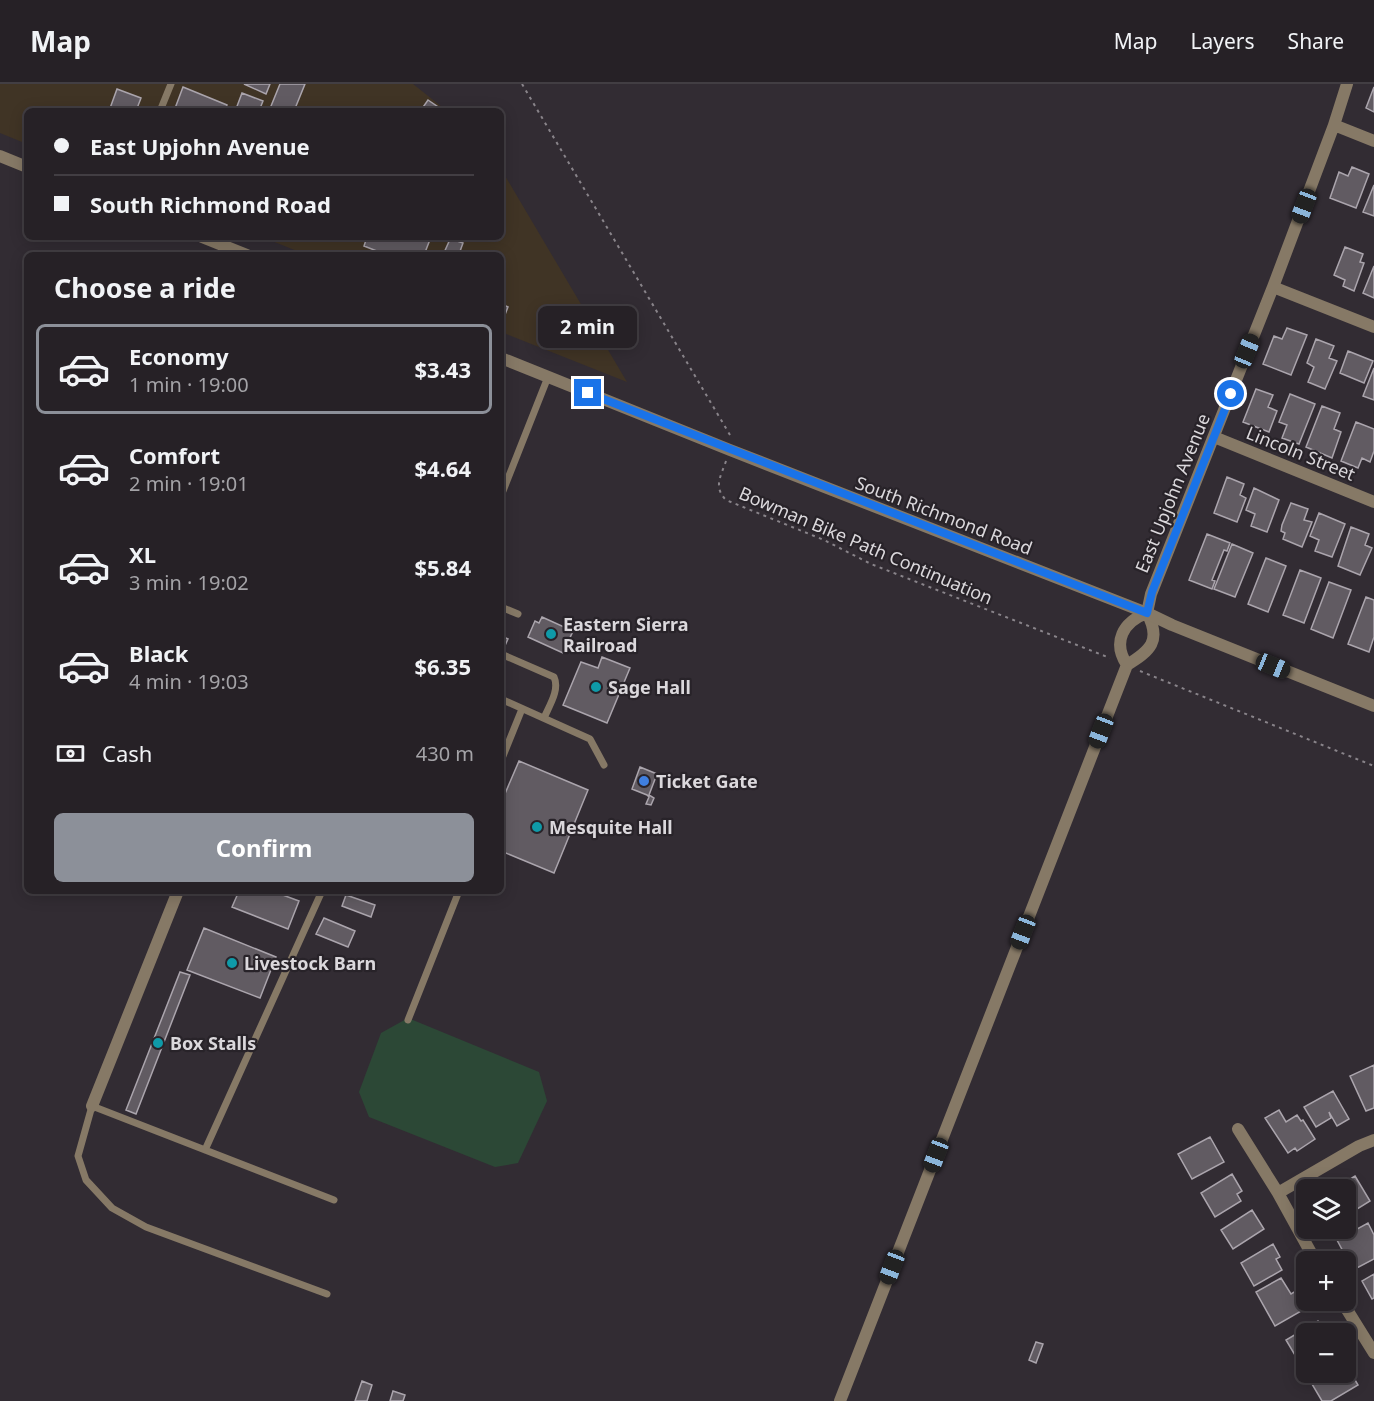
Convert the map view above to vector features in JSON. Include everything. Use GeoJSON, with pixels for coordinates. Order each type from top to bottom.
{"type":"FeatureCollection","features":[{"type":"Feature","properties":{"kind":"street","name":"East Upjohn Avenue"},"geometry":{"type":"LineString","coordinates":[[1147,613],[1152,592],[1273,287],[1334,125],[1347,84]]}},
{"type":"Feature","properties":{"kind":"street"},"geometry":{"type":"LineString","coordinates":[[1334,125],[1374,141]]}},
{"type":"Feature","properties":{"kind":"street"},"geometry":{"type":"LineString","coordinates":[[0,156],[24,166]]}},
{"type":"Feature","properties":{"kind":"street"},"geometry":{"type":"LineString","coordinates":[[210,240],[240,252]]}},
{"type":"Feature","properties":{"kind":"street"},"geometry":{"type":"LineString","coordinates":[[1273,287],[1374,327]]}},
{"type":"Feature","properties":{"kind":"street","name":"South Richmond Road"},"geometry":{"type":"LineString","coordinates":[[504,359],[1147,613],[1374,706]]}},
{"type":"Feature","properties":{"kind":"street","name":"Lincoln Street"},"geometry":{"type":"LineString","coordinates":[[1214,437],[1374,502]]}},
{"type":"Feature","properties":{"kind":"street"},"geometry":{"type":"LineString","coordinates":[[840,1401],[1127,664],[1146,653],[1154,638],[1154,629],[1147,613],[1128,624],[1122,634],[1121,654],[1127,664]]}},
{"type":"Feature","properties":{"kind":"street"},"geometry":{"type":"LineString","coordinates":[[92,1106],[177,894]]}},
{"type":"Feature","properties":{"kind":"street"},"geometry":{"type":"LineString","coordinates":[[1238,1129],[1310,1251]]}},
{"type":"Feature","properties":{"kind":"street"},"geometry":{"type":"LineString","coordinates":[[1278,1194],[1359,1146],[1374,1140]]}},
{"type":"Feature","properties":{"kind":"street"},"geometry":{"type":"LineString","coordinates":[[1348,1311],[1374,1353]]}},
{"type":"Feature","properties":{"kind":"lane"},"geometry":{"type":"LineString","coordinates":[[161,108],[171,84]]}},
{"type":"Feature","properties":{"kind":"lane"},"geometry":{"type":"LineString","coordinates":[[504,488],[548,377]]}},
{"type":"Feature","properties":{"kind":"lane"},"geometry":{"type":"LineString","coordinates":[[504,609],[518,614]]}},
{"type":"Feature","properties":{"kind":"lane"},"geometry":{"type":"LineString","coordinates":[[504,655],[554,677],[555,691],[544,718]]}},
{"type":"Feature","properties":{"kind":"lane"},"geometry":{"type":"LineString","coordinates":[[504,700],[590,739],[604,765]]}},
{"type":"Feature","properties":{"kind":"lane"},"geometry":{"type":"LineString","coordinates":[[504,754],[522,709]]}},
{"type":"Feature","properties":{"kind":"lane"},"geometry":{"type":"LineString","coordinates":[[206,1150],[321,894]]}},
{"type":"Feature","properties":{"kind":"lane"},"geometry":{"type":"LineString","coordinates":[[408,1020],[458,894]]}},
{"type":"Feature","properties":{"kind":"lane"},"geometry":{"type":"LineString","coordinates":[[327,1294],[146,1227],[112,1208],[86,1180],[78,1155],[92,1106],[334,1200]]}},
{"type":"Feature","properties":{"kind":"path"},"geometry":{"type":"LineString","coordinates":[[522,84],[732,438],[730,450]]}},
{"type":"Feature","properties":{"kind":"path","name":"Bowman Bike Path Continuation"},"geometry":{"type":"LineString","coordinates":[[730,450],[718,489],[726,500],[824,540],[871,564],[1127,664],[1167,683],[1374,765]]}},
{"type":"Feature","properties":{"kind":"shaded area"},"geometry":{"type":"Polygon","coordinates":[[[0,84],[413,84],[443,108],[24,108],[24,143],[0,133],[0,84]]]}},
{"type":"Feature","properties":{"kind":"shaded area"},"geometry":{"type":"Polygon","coordinates":[[[504,174],[627,382],[504,333],[504,252],[300,252],[270,240],[504,240],[504,174]]]}},
{"type":"Feature","properties":{"kind":"green space"},"geometry":{"type":"Polygon","coordinates":[[[408,1018],[539,1072],[547,1101],[518,1163],[495,1167],[369,1117],[359,1092],[381,1033],[408,1018]]]}},
{"type":"Feature","properties":{"kind":"building"},"geometry":{"type":"Polygon","coordinates":[[[244,84],[270,84],[266,94],[244,84]]]}},
{"type":"Feature","properties":{"kind":"building"},"geometry":{"type":"Polygon","coordinates":[[[280,84],[305,84],[295,108],[270,108],[280,84]]]}},
{"type":"Feature","properties":{"kind":"building"},"geometry":{"type":"Polygon","coordinates":[[[183,87],[227,105],[226,108],[175,108],[183,87]]]}},
{"type":"Feature","properties":{"kind":"building"},"geometry":{"type":"Polygon","coordinates":[[[1374,87],[1374,112],[1366,108],[1374,87]]]}},
{"type":"Feature","properties":{"kind":"building"},"geometry":{"type":"Polygon","coordinates":[[[117,89],[141,98],[137,108],[110,108],[117,89]]]}},
{"type":"Feature","properties":{"kind":"building"},"geometry":{"type":"Polygon","coordinates":[[[242,93],[263,101],[260,108],[236,108],[242,93]]]}},
{"type":"Feature","properties":{"kind":"building"},"geometry":{"type":"Polygon","coordinates":[[[428,100],[440,108],[422,108],[428,100]]]}},
{"type":"Feature","properties":{"kind":"building"},"geometry":{"type":"Polygon","coordinates":[[[1352,167],[1369,174],[1356,208],[1330,198],[1339,172],[1348,176],[1352,167]]]}},
{"type":"Feature","properties":{"kind":"building"},"geometry":{"type":"Polygon","coordinates":[[[1374,185],[1374,216],[1363,212],[1374,185]]]}},
{"type":"Feature","properties":{"kind":"building"},"geometry":{"type":"Polygon","coordinates":[[[366,240],[430,240],[425,252],[379,252],[364,246],[366,240]]]}},
{"type":"Feature","properties":{"kind":"building"},"geometry":{"type":"Polygon","coordinates":[[[450,240],[463,243],[460,252],[444,252],[450,240]]]}},
{"type":"Feature","properties":{"kind":"building"},"geometry":{"type":"Polygon","coordinates":[[[1345,247],[1363,254],[1360,262],[1364,263],[1354,291],[1343,286],[1345,280],[1334,275],[1345,247]]]}},
{"type":"Feature","properties":{"kind":"building"},"geometry":{"type":"Polygon","coordinates":[[[1374,266],[1374,298],[1363,293],[1374,266]]]}},
{"type":"Feature","properties":{"kind":"building"},"geometry":{"type":"Polygon","coordinates":[[[504,305],[508,307],[504,317],[504,305]]]}},
{"type":"Feature","properties":{"kind":"building"},"geometry":{"type":"Polygon","coordinates":[[[1287,328],[1307,335],[1291,375],[1263,364],[1274,336],[1282,339],[1287,328]]]}},
{"type":"Feature","properties":{"kind":"building"},"geometry":{"type":"Polygon","coordinates":[[[1316,339],[1334,346],[1329,358],[1337,361],[1325,389],[1308,382],[1314,367],[1307,363],[1316,339]]]}},
{"type":"Feature","properties":{"kind":"building"},"geometry":{"type":"Polygon","coordinates":[[[1348,351],[1373,361],[1364,383],[1340,373],[1348,351]]]}},
{"type":"Feature","properties":{"kind":"building"},"geometry":{"type":"Polygon","coordinates":[[[1374,368],[1374,400],[1363,396],[1374,368]]]}},
{"type":"Feature","properties":{"kind":"building"},"geometry":{"type":"Polygon","coordinates":[[[1256,389],[1273,395],[1268,407],[1277,411],[1269,432],[1243,422],[1256,389]]]}},
{"type":"Feature","properties":{"kind":"building"},"geometry":{"type":"Polygon","coordinates":[[[1290,394],[1315,404],[1299,444],[1282,438],[1287,425],[1279,422],[1290,394]]]}},
{"type":"Feature","properties":{"kind":"building"},"geometry":{"type":"Polygon","coordinates":[[[1322,406],[1340,413],[1334,429],[1341,432],[1332,458],[1306,447],[1322,406]]]}},
{"type":"Feature","properties":{"kind":"building"},"geometry":{"type":"Polygon","coordinates":[[[1356,422],[1374,429],[1374,451],[1370,462],[1362,458],[1358,468],[1341,461],[1356,422]]]}},
{"type":"Feature","properties":{"kind":"building"},"geometry":{"type":"Polygon","coordinates":[[[1227,477],[1244,484],[1240,495],[1246,498],[1237,522],[1214,513],[1227,477]]]}},
{"type":"Feature","properties":{"kind":"building"},"geometry":{"type":"Polygon","coordinates":[[[1254,488],[1279,500],[1267,532],[1251,526],[1255,514],[1246,510],[1254,488]]]}},
{"type":"Feature","properties":{"kind":"building"},"geometry":{"type":"Polygon","coordinates":[[[1291,503],[1308,509],[1304,520],[1312,522],[1302,547],[1283,539],[1285,533],[1281,531],[1291,503]]]}},
{"type":"Feature","properties":{"kind":"building"},"geometry":{"type":"Polygon","coordinates":[[[1319,513],[1345,524],[1332,557],[1315,551],[1319,540],[1310,536],[1319,513]]]}},
{"type":"Feature","properties":{"kind":"building"},"geometry":{"type":"Polygon","coordinates":[[[1351,527],[1369,534],[1365,545],[1372,548],[1360,575],[1338,566],[1351,527]]]}},
{"type":"Feature","properties":{"kind":"building"},"geometry":{"type":"Polygon","coordinates":[[[1207,534],[1230,543],[1227,551],[1224,550],[1212,580],[1215,581],[1212,589],[1189,580],[1207,534]]]}},
{"type":"Feature","properties":{"kind":"building"},"geometry":{"type":"Polygon","coordinates":[[[1232,544],[1253,553],[1235,597],[1214,589],[1232,544]]]}},
{"type":"Feature","properties":{"kind":"building"},"geometry":{"type":"Polygon","coordinates":[[[1266,558],[1286,566],[1268,612],[1248,604],[1266,558]]]}},
{"type":"Feature","properties":{"kind":"building"},"geometry":{"type":"Polygon","coordinates":[[[1300,570],[1321,578],[1304,623],[1283,615],[1300,570]]]}},
{"type":"Feature","properties":{"kind":"building"},"geometry":{"type":"Polygon","coordinates":[[[1329,582],[1351,590],[1333,638],[1311,629],[1329,582]]]}},
{"type":"Feature","properties":{"kind":"building"},"geometry":{"type":"Polygon","coordinates":[[[1366,597],[1374,600],[1374,637],[1369,652],[1348,644],[1366,597]]]}},
{"type":"Feature","properties":{"kind":"building","name":"Eastern Sierra Railroad"},"geometry":{"type":"Polygon","coordinates":[[[542,617],[573,631],[563,653],[528,637],[535,621],[539,623],[542,617]]]}},
{"type":"Feature","properties":{"kind":"building","name":"Sage Hall"},"geometry":{"type":"Polygon","coordinates":[[[602,657],[630,668],[607,723],[563,705],[581,662],[598,668],[602,657]]]}},
{"type":"Feature","properties":{"kind":"building","name":"Mesquite Hall"},"geometry":{"type":"Polygon","coordinates":[[[519,761],[588,790],[554,873],[504,852],[504,796],[519,761]]]}},
{"type":"Feature","properties":{"kind":"building","name":"Ticket Gate"},"geometry":{"type":"Polygon","coordinates":[[[640,767],[657,774],[649,795],[654,798],[651,805],[646,804],[649,797],[647,795],[632,789],[640,767]]]}},
{"type":"Feature","properties":{"kind":"building","name":"Livestock Barn"},"geometry":{"type":"Polygon","coordinates":[[[238,894],[280,894],[299,901],[288,929],[232,907],[238,894]]]}},
{"type":"Feature","properties":{"kind":"building"},"geometry":{"type":"Polygon","coordinates":[[[346,895],[375,905],[371,917],[342,906],[346,895]]]}},
{"type":"Feature","properties":{"kind":"building"},"geometry":{"type":"Polygon","coordinates":[[[324,918],[355,931],[348,947],[316,934],[324,918]]]}},
{"type":"Feature","properties":{"kind":"building","name":"Livestock Barn"},"geometry":{"type":"Polygon","coordinates":[[[204,928],[276,957],[260,998],[187,970],[204,928]]]}},
{"type":"Feature","properties":{"kind":"building","name":"Box Stalls"},"geometry":{"type":"Polygon","coordinates":[[[180,972],[190,975],[136,1114],[126,1110],[180,972]]]}},
{"type":"Feature","properties":{"kind":"building"},"geometry":{"type":"Polygon","coordinates":[[[1374,1065],[1374,1108],[1366,1111],[1350,1076],[1374,1065]]]}},
{"type":"Feature","properties":{"kind":"building"},"geometry":{"type":"Polygon","coordinates":[[[1333,1091],[1349,1119],[1337,1126],[1329,1112],[1331,1118],[1316,1127],[1304,1107],[1333,1091]]]}},
{"type":"Feature","properties":{"kind":"building"},"geometry":{"type":"Polygon","coordinates":[[[1279,1110],[1286,1122],[1297,1115],[1315,1139],[1297,1151],[1295,1148],[1288,1153],[1265,1118],[1279,1110]]]}},
{"type":"Feature","properties":{"kind":"building"},"geometry":{"type":"Polygon","coordinates":[[[1210,1137],[1224,1162],[1192,1179],[1178,1154],[1210,1137]]]}},
{"type":"Feature","properties":{"kind":"building"},"geometry":{"type":"Polygon","coordinates":[[[1232,1174],[1242,1191],[1237,1194],[1241,1201],[1215,1217],[1201,1193],[1232,1174]]]}},
{"type":"Feature","properties":{"kind":"building"},"geometry":{"type":"Polygon","coordinates":[[[1355,1176],[1370,1201],[1356,1210],[1356,1179],[1350,1179],[1355,1176]]]}},
{"type":"Feature","properties":{"kind":"building"},"geometry":{"type":"Polygon","coordinates":[[[1252,1210],[1264,1229],[1233,1249],[1221,1230],[1252,1210]]]}},
{"type":"Feature","properties":{"kind":"building"},"geometry":{"type":"Polygon","coordinates":[[[1368,1223],[1374,1235],[1374,1259],[1356,1268],[1356,1251],[1343,1251],[1337,1240],[1356,1239],[1356,1230],[1368,1223]]]}},
{"type":"Feature","properties":{"kind":"building"},"geometry":{"type":"Polygon","coordinates":[[[1273,1244],[1280,1257],[1276,1259],[1282,1270],[1254,1286],[1241,1263],[1273,1244]]]}},
{"type":"Feature","properties":{"kind":"building"},"geometry":{"type":"Polygon","coordinates":[[[1374,1274],[1374,1298],[1372,1299],[1362,1281],[1374,1274]]]}},
{"type":"Feature","properties":{"kind":"building"},"geometry":{"type":"Polygon","coordinates":[[[1281,1278],[1291,1294],[1296,1291],[1296,1311],[1301,1311],[1275,1326],[1256,1292],[1281,1278]]]}},
{"type":"Feature","properties":{"kind":"building"},"geometry":{"type":"Polygon","coordinates":[[[1296,1334],[1296,1357],[1286,1340],[1296,1334]]]}},
{"type":"Feature","properties":{"kind":"building"},"geometry":{"type":"Polygon","coordinates":[[[1036,1342],[1043,1344],[1036,1363],[1029,1360],[1036,1342]]]}},
{"type":"Feature","properties":{"kind":"building"},"geometry":{"type":"Polygon","coordinates":[[[362,1381],[372,1385],[367,1401],[355,1401],[362,1381]]]}},
{"type":"Feature","properties":{"kind":"building"},"geometry":{"type":"Polygon","coordinates":[[[1356,1382],[1358,1385],[1331,1401],[1322,1401],[1311,1383],[1356,1382]]]}},
{"type":"Feature","properties":{"kind":"building"},"geometry":{"type":"Polygon","coordinates":[[[393,1391],[405,1395],[403,1401],[390,1401],[393,1391]]]}},
{"type":"Feature","properties":{"kind":"place","name":"Eastern Sierra Railroad"},"geometry":{"type":"Point","coordinates":[551,634]}},
{"type":"Feature","properties":{"kind":"place","name":"Sage Hall"},"geometry":{"type":"Point","coordinates":[596,687]}},
{"type":"Feature","properties":{"kind":"place","name":"Ticket Gate"},"geometry":{"type":"Point","coordinates":[644,781]}},
{"type":"Feature","properties":{"kind":"place","name":"Mesquite Hall"},"geometry":{"type":"Point","coordinates":[537,827]}},
{"type":"Feature","properties":{"kind":"place","name":"Livestock Barn"},"geometry":{"type":"Point","coordinates":[232,963]}},
{"type":"Feature","properties":{"kind":"place","name":"Box Stalls"},"geometry":{"type":"Point","coordinates":[158,1043]}},
{"type":"Feature","properties":{"kind":"route"},"geometry":{"type":"LineString","coordinates":[[588,393],[1147,613],[1152,592],[1231,394]]}}]}
